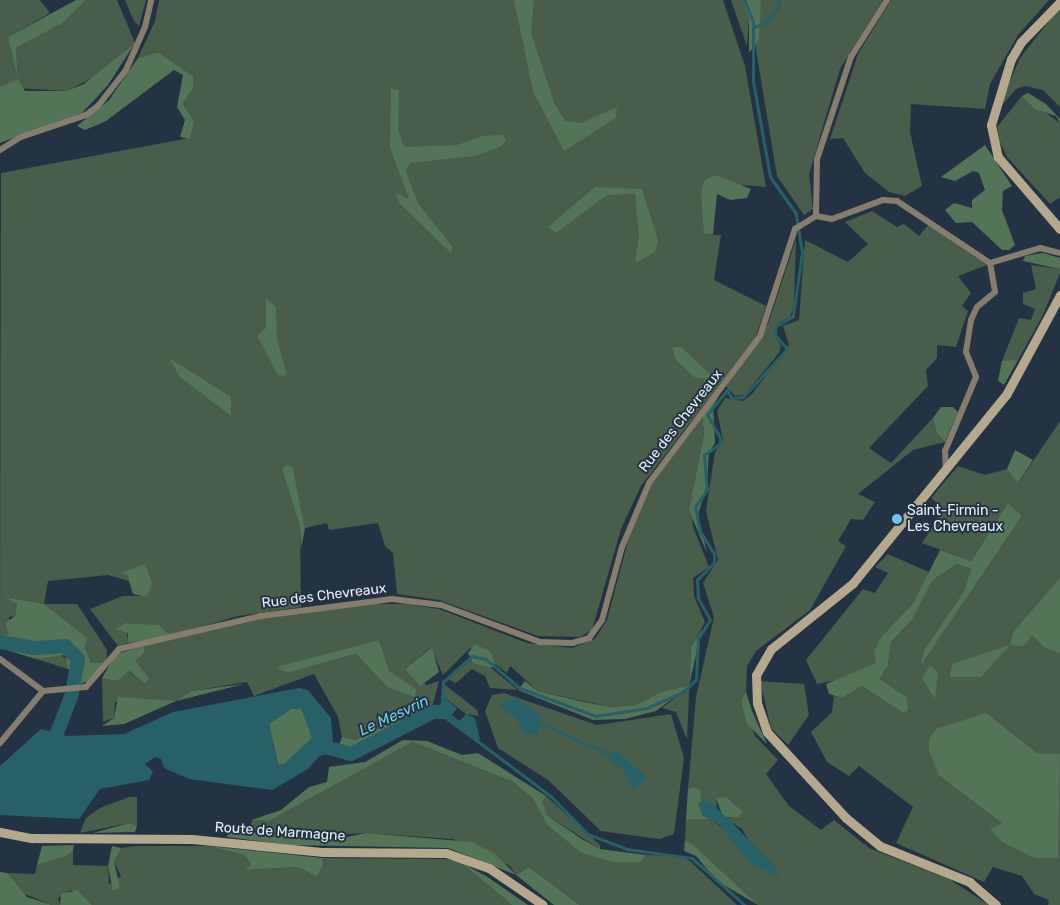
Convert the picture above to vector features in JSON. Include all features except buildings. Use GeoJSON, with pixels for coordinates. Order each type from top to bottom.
{"type":"FeatureCollection","features":[{"type":"Feature","properties":{"kind":"main road"},"geometry":{"type":"LineString","coordinates":[[1060,2],[1021,42],[1012,58],[991,125],[998,157],[1060,229]]}},
{"type":"Feature","properties":{"kind":"main road"},"geometry":{"type":"LineString","coordinates":[[996,905],[970,882],[888,850],[867,836],[776,745],[757,703],[756,675],[763,658],[853,583],[1006,395],[1060,294]]}},
{"type":"Feature","properties":{"kind":"main road","name":"Route de Marmagne"},"geometry":{"type":"LineString","coordinates":[[0,832],[32,838],[192,839],[323,852],[446,852],[489,868],[543,905]]}},
{"type":"Feature","properties":{"kind":"street"},"geometry":{"type":"LineString","coordinates":[[0,150],[21,137],[86,115],[98,106],[129,64],[151,0]]}},
{"type":"Feature","properties":{"kind":"street"},"geometry":{"type":"LineString","coordinates":[[888,0],[851,57],[817,159],[816,216],[832,219],[883,200],[897,201],[990,263],[996,292],[977,308],[971,320],[966,352],[976,377],[948,442],[946,469]]}},
{"type":"Feature","properties":{"kind":"street","name":"Rue des Chevreaux"},"geometry":{"type":"LineString","coordinates":[[43,691],[78,689],[95,681],[114,654],[130,645],[261,616],[368,600],[441,605],[540,642],[572,643],[589,638],[602,620],[622,547],[649,483],[760,336],[797,226],[816,216]]}},
{"type":"Feature","properties":{"kind":"street"},"geometry":{"type":"LineString","coordinates":[[990,263],[1040,248],[1060,254]]}},
{"type":"Feature","properties":{"kind":"street"},"geometry":{"type":"LineString","coordinates":[[0,659],[43,691],[0,743]]}},
{"type":"Feature","properties":{"kind":"shaded area"},"geometry":{"type":"Polygon","coordinates":[[[0,0],[40,0],[50,13],[8,37],[18,77],[16,48],[63,23],[86,0],[117,0],[135,43],[99,75],[66,91],[0,87],[0,0]]]}},
{"type":"Feature","properties":{"kind":"shaded area"},"geometry":{"type":"Polygon","coordinates":[[[76,0],[86,0],[63,23],[16,48],[18,79],[8,37],[76,0]]]}},
{"type":"Feature","properties":{"kind":"shaded area"},"geometry":{"type":"Polygon","coordinates":[[[125,0],[146,0],[139,26],[134,21],[125,0]]]}},
{"type":"Feature","properties":{"kind":"shaded area"},"geometry":{"type":"Polygon","coordinates":[[[159,0],[723,0],[745,66],[766,187],[730,184],[716,175],[704,234],[721,235],[714,280],[766,306],[755,339],[641,486],[621,529],[592,630],[580,637],[538,636],[439,600],[397,594],[393,553],[385,546],[378,523],[329,530],[327,523],[305,528],[293,468],[282,469],[300,527],[301,607],[238,616],[170,636],[152,625],[126,623],[128,643],[118,646],[90,609],[123,596],[142,596],[127,575],[129,581],[108,575],[48,581],[44,604],[8,597],[17,604],[15,616],[9,617],[9,634],[0,636],[1,173],[190,138],[194,121],[183,104],[193,89],[193,76],[158,52],[138,58],[155,21],[159,0]]]}},
{"type":"Feature","properties":{"kind":"shaded area"},"geometry":{"type":"Polygon","coordinates":[[[514,0],[534,0],[531,33],[554,102],[565,121],[581,123],[617,107],[616,118],[564,151],[533,91],[514,0]]]}},
{"type":"Feature","properties":{"kind":"shaded area"},"geometry":{"type":"Polygon","coordinates":[[[731,0],[742,0],[749,18],[747,46],[731,0]]]}},
{"type":"Feature","properties":{"kind":"shaded area"},"geometry":{"type":"Polygon","coordinates":[[[742,0],[761,0],[759,39],[749,53],[749,18],[742,0]]]}},
{"type":"Feature","properties":{"kind":"shaded area"},"geometry":{"type":"Polygon","coordinates":[[[761,0],[883,0],[840,69],[809,174],[813,209],[804,215],[777,176],[755,44],[761,0]]]}},
{"type":"Feature","properties":{"kind":"shaded area"},"geometry":{"type":"Polygon","coordinates":[[[891,0],[1049,0],[1018,35],[990,84],[985,109],[911,104],[910,132],[922,186],[905,196],[889,192],[865,173],[843,138],[830,139],[858,54],[891,0]]]}},
{"type":"Feature","properties":{"kind":"shaded area"},"geometry":{"type":"Polygon","coordinates":[[[1060,7],[1060,107],[1043,90],[1025,86],[1016,89],[997,111],[1020,58],[1060,7]]]}},
{"type":"Feature","properties":{"kind":"shaded area"},"geometry":{"type":"Polygon","coordinates":[[[135,43],[108,85],[82,113],[0,143],[0,87],[18,79],[25,91],[66,91],[84,84],[135,43]]]}},
{"type":"Feature","properties":{"kind":"shaded area"},"geometry":{"type":"Polygon","coordinates":[[[158,52],[193,76],[193,89],[183,104],[194,121],[190,139],[180,137],[185,120],[177,107],[183,75],[174,70],[106,121],[85,130],[77,126],[109,100],[138,58],[158,52]]]}},
{"type":"Feature","properties":{"kind":"shaded area"},"geometry":{"type":"Polygon","coordinates":[[[391,89],[399,90],[398,130],[404,147],[457,145],[483,136],[503,135],[506,139],[502,146],[475,156],[411,163],[405,170],[419,205],[452,246],[451,253],[399,203],[396,193],[409,199],[390,147],[391,89]]]}},
{"type":"Feature","properties":{"kind":"shaded area"},"geometry":{"type":"Polygon","coordinates":[[[1028,93],[1046,104],[1060,119],[1060,123],[1056,116],[1035,109],[1022,96],[1028,93]]]}},
{"type":"Feature","properties":{"kind":"shaded area"},"geometry":{"type":"Polygon","coordinates":[[[1022,96],[1060,123],[1060,197],[1050,204],[1007,157],[999,140],[997,127],[1022,96]]]}},
{"type":"Feature","properties":{"kind":"shaded area"},"geometry":{"type":"Polygon","coordinates":[[[985,145],[1012,186],[1003,191],[1002,210],[1015,245],[1009,250],[1002,250],[972,222],[956,223],[945,210],[954,203],[972,208],[972,200],[985,190],[979,173],[973,171],[955,181],[941,177],[985,145]]]}},
{"type":"Feature","properties":{"kind":"shaded area"},"geometry":{"type":"Polygon","coordinates":[[[716,175],[751,189],[747,198],[730,200],[717,194],[713,234],[704,234],[701,191],[705,180],[716,175]]]}},
{"type":"Feature","properties":{"kind":"shaded area"},"geometry":{"type":"Polygon","coordinates":[[[595,187],[642,189],[658,241],[655,252],[635,263],[639,236],[635,194],[607,195],[556,233],[548,227],[595,187]]]}},
{"type":"Feature","properties":{"kind":"shaded area"},"geometry":{"type":"Polygon","coordinates":[[[872,211],[897,227],[904,224],[919,236],[928,225],[987,265],[958,276],[971,293],[962,306],[968,311],[956,347],[937,345],[937,358],[926,370],[928,386],[869,448],[891,463],[933,418],[937,434],[945,442],[913,450],[858,494],[875,502],[863,520],[851,519],[838,541],[846,546],[810,610],[756,651],[747,666],[746,692],[741,701],[755,736],[778,760],[766,774],[789,806],[821,830],[834,820],[869,848],[949,879],[989,905],[758,905],[685,840],[686,819],[710,819],[772,863],[752,846],[742,829],[723,817],[732,818],[716,799],[717,807],[701,802],[695,787],[688,789],[696,697],[714,617],[703,583],[718,560],[706,511],[715,452],[723,440],[717,411],[725,398],[743,401],[752,394],[789,345],[783,326],[799,320],[805,240],[848,262],[868,244],[845,222],[872,211]]]}},
{"type":"Feature","properties":{"kind":"shaded area"},"geometry":{"type":"Polygon","coordinates":[[[796,239],[794,306],[790,317],[779,323],[774,333],[781,346],[779,353],[744,395],[735,396],[726,386],[768,324],[796,239]]]}},
{"type":"Feature","properties":{"kind":"shaded area"},"geometry":{"type":"Polygon","coordinates":[[[1043,253],[1060,258],[1060,269],[1023,261],[1025,256],[1043,253]]]}},
{"type":"Feature","properties":{"kind":"shaded area"},"geometry":{"type":"Polygon","coordinates":[[[1031,265],[1060,269],[1060,273],[1043,315],[1018,360],[1010,364],[1002,361],[1019,318],[1031,320],[1035,309],[1023,304],[1023,293],[1036,289],[1031,265]]]}},
{"type":"Feature","properties":{"kind":"shaded area"},"geometry":{"type":"Polygon","coordinates":[[[266,298],[276,307],[277,338],[287,376],[278,375],[257,336],[266,328],[266,298]]]}},
{"type":"Feature","properties":{"kind":"shaded area"},"geometry":{"type":"Polygon","coordinates":[[[672,347],[681,347],[711,375],[709,380],[694,377],[676,360],[672,347]]]}},
{"type":"Feature","properties":{"kind":"shaded area"},"geometry":{"type":"Polygon","coordinates":[[[169,358],[231,397],[231,416],[180,377],[169,358]]]}},
{"type":"Feature","properties":{"kind":"shaded area"},"geometry":{"type":"Polygon","coordinates":[[[1018,360],[1004,385],[998,381],[1002,361],[1018,360]]]}},
{"type":"Feature","properties":{"kind":"shaded area"},"geometry":{"type":"Polygon","coordinates":[[[721,392],[713,407],[715,443],[709,453],[707,484],[698,515],[707,553],[689,510],[704,434],[702,415],[721,392]]]}},
{"type":"Feature","properties":{"kind":"shaded area"},"geometry":{"type":"Polygon","coordinates":[[[941,407],[953,407],[958,412],[945,442],[937,434],[933,418],[941,407]]]}},
{"type":"Feature","properties":{"kind":"shaded area"},"geometry":{"type":"Polygon","coordinates":[[[702,415],[704,434],[691,501],[693,527],[709,567],[693,578],[694,596],[705,622],[691,647],[687,740],[676,712],[662,708],[688,688],[661,692],[636,705],[610,707],[538,691],[510,666],[507,673],[495,664],[491,652],[470,648],[443,675],[431,647],[405,669],[427,685],[439,681],[431,712],[384,725],[356,740],[342,737],[338,717],[314,674],[254,696],[247,682],[191,691],[176,701],[115,702],[114,718],[103,722],[102,678],[117,681],[128,671],[145,684],[149,678],[136,661],[145,652],[144,646],[260,619],[360,604],[406,604],[439,609],[527,643],[572,648],[595,639],[607,620],[631,530],[652,481],[702,415]],[[379,640],[277,667],[287,673],[356,654],[387,687],[415,689],[389,670],[379,640]]]}},
{"type":"Feature","properties":{"kind":"shaded area"},"geometry":{"type":"Polygon","coordinates":[[[1060,421],[1060,905],[1048,905],[1049,900],[1034,894],[1022,876],[993,867],[984,882],[896,843],[913,807],[859,766],[849,776],[827,762],[811,732],[832,712],[834,696],[842,698],[862,686],[903,713],[907,697],[880,679],[888,665],[891,642],[912,620],[933,580],[957,564],[971,569],[964,591],[924,650],[922,663],[1022,516],[1008,503],[971,561],[922,543],[944,509],[931,498],[958,466],[985,475],[1007,469],[1019,482],[1060,421]]]}},
{"type":"Feature","properties":{"kind":"shaded area"},"geometry":{"type":"Polygon","coordinates":[[[1015,450],[1033,460],[1018,483],[1007,469],[1015,450]]]}},
{"type":"Feature","properties":{"kind":"shaded area"},"geometry":{"type":"Polygon","coordinates":[[[287,465],[293,468],[305,528],[301,549],[300,527],[282,469],[287,465]]]}},
{"type":"Feature","properties":{"kind":"shaded area"},"geometry":{"type":"Polygon","coordinates":[[[1008,503],[1022,516],[921,665],[924,650],[964,591],[971,569],[957,564],[933,580],[912,620],[891,642],[888,665],[880,679],[907,697],[908,710],[903,713],[862,686],[842,698],[829,694],[826,684],[876,663],[874,652],[881,637],[914,602],[940,550],[971,561],[1008,503]]]}},
{"type":"Feature","properties":{"kind":"shaded area"},"geometry":{"type":"Polygon","coordinates":[[[888,554],[931,573],[914,602],[881,637],[876,663],[852,677],[817,684],[806,660],[863,589],[875,593],[888,573],[875,567],[888,554]]]}},
{"type":"Feature","properties":{"kind":"shaded area"},"geometry":{"type":"Polygon","coordinates":[[[145,564],[152,583],[147,596],[133,594],[127,575],[121,573],[145,564]]]}},
{"type":"Feature","properties":{"kind":"shaded area"},"geometry":{"type":"Polygon","coordinates":[[[1060,578],[1060,653],[1045,648],[1032,635],[1024,646],[1010,645],[1014,631],[1060,578]]]}},
{"type":"Feature","properties":{"kind":"shaded area"},"geometry":{"type":"Polygon","coordinates":[[[6,597],[44,604],[88,638],[85,647],[91,663],[106,663],[96,677],[74,687],[74,671],[68,669],[66,655],[36,659],[0,648],[0,636],[9,634],[5,623],[15,616],[17,604],[6,597]]]}},
{"type":"Feature","properties":{"kind":"shaded area"},"geometry":{"type":"Polygon","coordinates":[[[44,604],[77,604],[107,650],[106,663],[91,663],[85,647],[88,638],[44,604]]]}},
{"type":"Feature","properties":{"kind":"shaded area"},"geometry":{"type":"Polygon","coordinates":[[[126,623],[159,625],[170,636],[128,643],[128,633],[115,629],[126,623]]]}},
{"type":"Feature","properties":{"kind":"shaded area"},"geometry":{"type":"Polygon","coordinates":[[[702,629],[689,686],[691,647],[702,629]]]}},
{"type":"Feature","properties":{"kind":"shaded area"},"geometry":{"type":"Polygon","coordinates":[[[379,640],[389,670],[416,689],[415,697],[387,687],[356,654],[287,673],[276,667],[379,640]]]}},
{"type":"Feature","properties":{"kind":"shaded area"},"geometry":{"type":"Polygon","coordinates":[[[475,644],[491,652],[495,664],[491,668],[473,663],[468,653],[475,644]]]}},
{"type":"Feature","properties":{"kind":"shaded area"},"geometry":{"type":"Polygon","coordinates":[[[1010,645],[981,677],[950,677],[952,664],[1010,645]]]}},
{"type":"Feature","properties":{"kind":"shaded area"},"geometry":{"type":"Polygon","coordinates":[[[144,646],[145,652],[136,661],[149,678],[145,684],[129,671],[117,681],[102,678],[116,654],[144,646]]]}},
{"type":"Feature","properties":{"kind":"shaded area"},"geometry":{"type":"Polygon","coordinates":[[[432,647],[439,672],[420,686],[405,669],[432,647]]]}},
{"type":"Feature","properties":{"kind":"shaded area"},"geometry":{"type":"Polygon","coordinates":[[[58,654],[69,660],[68,669],[36,659],[58,654]]]}},
{"type":"Feature","properties":{"kind":"shaded area"},"geometry":{"type":"Polygon","coordinates":[[[471,660],[491,668],[518,690],[490,688],[485,676],[472,669],[456,683],[448,679],[471,660]]]}},
{"type":"Feature","properties":{"kind":"shaded area"},"geometry":{"type":"Polygon","coordinates":[[[930,665],[938,673],[935,699],[922,678],[930,665]]]}},
{"type":"Feature","properties":{"kind":"shaded area"},"geometry":{"type":"Polygon","coordinates":[[[525,681],[538,691],[610,707],[636,705],[661,692],[689,686],[656,711],[625,719],[593,720],[518,690],[525,681]]]}},
{"type":"Feature","properties":{"kind":"shaded area"},"geometry":{"type":"Polygon","coordinates":[[[760,681],[804,684],[809,715],[788,745],[771,728],[760,681]]]}},
{"type":"Feature","properties":{"kind":"shaded area"},"geometry":{"type":"Polygon","coordinates":[[[244,684],[176,701],[191,691],[244,684]]]}},
{"type":"Feature","properties":{"kind":"shaded area"},"geometry":{"type":"Polygon","coordinates":[[[444,684],[477,710],[479,716],[466,714],[444,697],[444,684]]]}},
{"type":"Feature","properties":{"kind":"shaded area"},"geometry":{"type":"Polygon","coordinates":[[[299,688],[308,690],[331,718],[333,741],[308,769],[272,790],[189,779],[164,768],[161,759],[155,757],[145,764],[153,772],[149,780],[100,789],[79,819],[0,815],[0,766],[41,729],[67,736],[124,734],[173,712],[299,688]],[[301,708],[291,709],[269,724],[278,764],[283,765],[312,738],[301,708]]]}},
{"type":"Feature","properties":{"kind":"shaded area"},"geometry":{"type":"Polygon","coordinates":[[[746,692],[752,711],[767,744],[747,724],[741,701],[746,692]]]}},
{"type":"Feature","properties":{"kind":"shaded area"},"geometry":{"type":"Polygon","coordinates":[[[504,693],[597,725],[671,714],[684,758],[674,834],[659,839],[601,831],[548,780],[498,748],[485,711],[492,695],[504,693]]]}},
{"type":"Feature","properties":{"kind":"shaded area"},"geometry":{"type":"Polygon","coordinates":[[[442,696],[457,708],[452,715],[459,721],[466,714],[475,718],[480,739],[476,742],[439,715],[442,696]]]}},
{"type":"Feature","properties":{"kind":"shaded area"},"geometry":{"type":"Polygon","coordinates":[[[118,697],[176,701],[124,724],[102,726],[114,718],[118,697]]]}},
{"type":"Feature","properties":{"kind":"shaded area"},"geometry":{"type":"Polygon","coordinates":[[[515,697],[542,716],[537,734],[524,734],[517,719],[500,707],[500,703],[515,697]]]}},
{"type":"Feature","properties":{"kind":"shaded area"},"geometry":{"type":"Polygon","coordinates":[[[301,708],[313,738],[283,765],[278,764],[269,724],[291,709],[301,708]]]}},
{"type":"Feature","properties":{"kind":"shaded area"},"geometry":{"type":"Polygon","coordinates":[[[431,712],[423,722],[388,731],[347,758],[335,755],[342,737],[356,740],[384,725],[431,712]]]}},
{"type":"Feature","properties":{"kind":"shaded area"},"geometry":{"type":"Polygon","coordinates":[[[986,713],[1038,754],[1060,754],[1058,858],[1035,858],[1002,842],[990,829],[1002,823],[939,775],[929,751],[929,740],[936,729],[986,713]]]}},
{"type":"Feature","properties":{"kind":"shaded area"},"geometry":{"type":"Polygon","coordinates":[[[403,740],[427,741],[462,755],[478,753],[546,796],[542,803],[548,816],[582,839],[600,849],[646,855],[641,862],[612,862],[581,853],[547,825],[533,799],[513,782],[413,742],[269,821],[252,820],[281,810],[309,787],[327,782],[329,767],[365,762],[403,740]]]}},
{"type":"Feature","properties":{"kind":"shaded area"},"geometry":{"type":"Polygon","coordinates":[[[413,742],[513,782],[533,799],[547,825],[581,853],[612,862],[641,862],[646,855],[678,856],[690,861],[737,905],[580,905],[529,867],[516,875],[510,866],[453,839],[366,833],[280,838],[250,830],[252,820],[269,821],[413,742]]]}},
{"type":"Feature","properties":{"kind":"shaded area"},"geometry":{"type":"Polygon","coordinates":[[[616,751],[647,779],[634,789],[630,786],[623,769],[609,760],[616,751]]]}},
{"type":"Feature","properties":{"kind":"shaded area"},"geometry":{"type":"Polygon","coordinates":[[[695,787],[700,790],[703,815],[710,819],[686,819],[688,789],[695,787]]]}},
{"type":"Feature","properties":{"kind":"shaded area"},"geometry":{"type":"Polygon","coordinates":[[[546,796],[600,845],[600,849],[548,816],[542,803],[546,796]]]}},
{"type":"Feature","properties":{"kind":"shaded area"},"geometry":{"type":"Polygon","coordinates":[[[129,797],[137,797],[137,826],[129,823],[80,833],[86,818],[100,808],[129,797]]]}},
{"type":"Feature","properties":{"kind":"shaded area"},"geometry":{"type":"Polygon","coordinates":[[[726,797],[743,812],[739,817],[723,817],[716,798],[726,797]]]}},
{"type":"Feature","properties":{"kind":"shaded area"},"geometry":{"type":"Polygon","coordinates":[[[710,801],[776,867],[778,878],[750,863],[720,825],[702,815],[698,803],[710,801]]]}},
{"type":"Feature","properties":{"kind":"shaded area"},"geometry":{"type":"Polygon","coordinates":[[[129,823],[137,826],[135,832],[93,833],[129,823]]]}},
{"type":"Feature","properties":{"kind":"shaded area"},"geometry":{"type":"Polygon","coordinates":[[[230,827],[280,838],[285,834],[342,838],[366,833],[472,842],[495,854],[516,875],[448,848],[290,845],[227,837],[230,827]]]}},
{"type":"Feature","properties":{"kind":"shaded area"},"geometry":{"type":"Polygon","coordinates":[[[685,840],[693,845],[758,905],[717,881],[696,856],[684,851],[685,840]]]}},
{"type":"Feature","properties":{"kind":"shaded area"},"geometry":{"type":"Polygon","coordinates":[[[74,845],[73,851],[65,856],[37,865],[42,846],[74,845]]]}},
{"type":"Feature","properties":{"kind":"shaded area"},"geometry":{"type":"Polygon","coordinates":[[[112,846],[121,848],[114,862],[120,887],[113,891],[108,866],[112,846]]]}},
{"type":"Feature","properties":{"kind":"shaded area"},"geometry":{"type":"Polygon","coordinates":[[[135,846],[208,846],[244,855],[251,864],[246,870],[298,867],[317,877],[322,858],[446,859],[460,862],[512,905],[92,905],[71,890],[58,898],[60,905],[52,905],[20,892],[7,873],[35,874],[37,865],[73,851],[73,865],[108,866],[109,884],[121,876],[114,862],[121,848],[135,846]]]}},
{"type":"Feature","properties":{"kind":"shaded area"},"geometry":{"type":"Polygon","coordinates":[[[208,846],[322,858],[323,865],[317,877],[298,867],[245,870],[251,864],[244,855],[208,846]]]}},
{"type":"Feature","properties":{"kind":"shaded area"},"geometry":{"type":"Polygon","coordinates":[[[460,862],[486,876],[528,905],[512,905],[460,862]]]}},
{"type":"Feature","properties":{"kind":"shaded area"},"geometry":{"type":"Polygon","coordinates":[[[529,867],[580,905],[554,905],[516,875],[529,867]]]}},
{"type":"Feature","properties":{"kind":"shaded area"},"geometry":{"type":"Polygon","coordinates":[[[0,872],[7,873],[27,897],[52,905],[0,905],[0,872]]]}},
{"type":"Feature","properties":{"kind":"shaded area"},"geometry":{"type":"Polygon","coordinates":[[[77,890],[92,905],[60,905],[61,894],[77,890]]]}},
{"type":"Feature","properties":{"kind":"waterway"},"geometry":{"type":"LineString","coordinates":[[442,698],[443,682],[472,656],[486,659],[520,688],[596,716],[647,708],[685,691],[696,679],[698,639],[710,620],[698,598],[697,580],[714,563],[714,554],[700,532],[695,507],[707,490],[704,455],[720,444],[720,438],[707,415],[727,390],[732,398],[743,397],[787,349],[775,335],[775,327],[793,316],[802,253],[796,214],[770,177],[753,82],[753,22],[744,0]]}},
{"type":"Feature","properties":{"kind":"waterway"},"geometry":{"type":"LineString","coordinates":[[753,27],[763,24],[779,7],[778,0]]}},
{"type":"Feature","properties":{"kind":"waterway","name":"Le Mesvrin"},"geometry":{"type":"LineString","coordinates":[[0,642],[35,648],[65,646],[78,659],[72,694],[55,738]]}},
{"type":"Feature","properties":{"kind":"waterway","name":"Le Mesvrin"},"geometry":{"type":"LineString","coordinates":[[311,752],[325,747],[351,754],[433,712],[444,712]]}},
{"type":"Feature","properties":{"kind":"waterway"},"geometry":{"type":"LineString","coordinates":[[542,724],[611,755]]}},
{"type":"Feature","properties":{"kind":"waterway","name":"Le Mesvrin"},"geometry":{"type":"LineString","coordinates":[[475,739],[552,797],[588,834],[627,849],[692,858],[745,905]]}},
{"type":"Feature","properties":{"kind":"place","name":"Saint-Firmin - Les Chevreaux"},"geometry":{"type":"Point","coordinates":[897,519]}}]}
